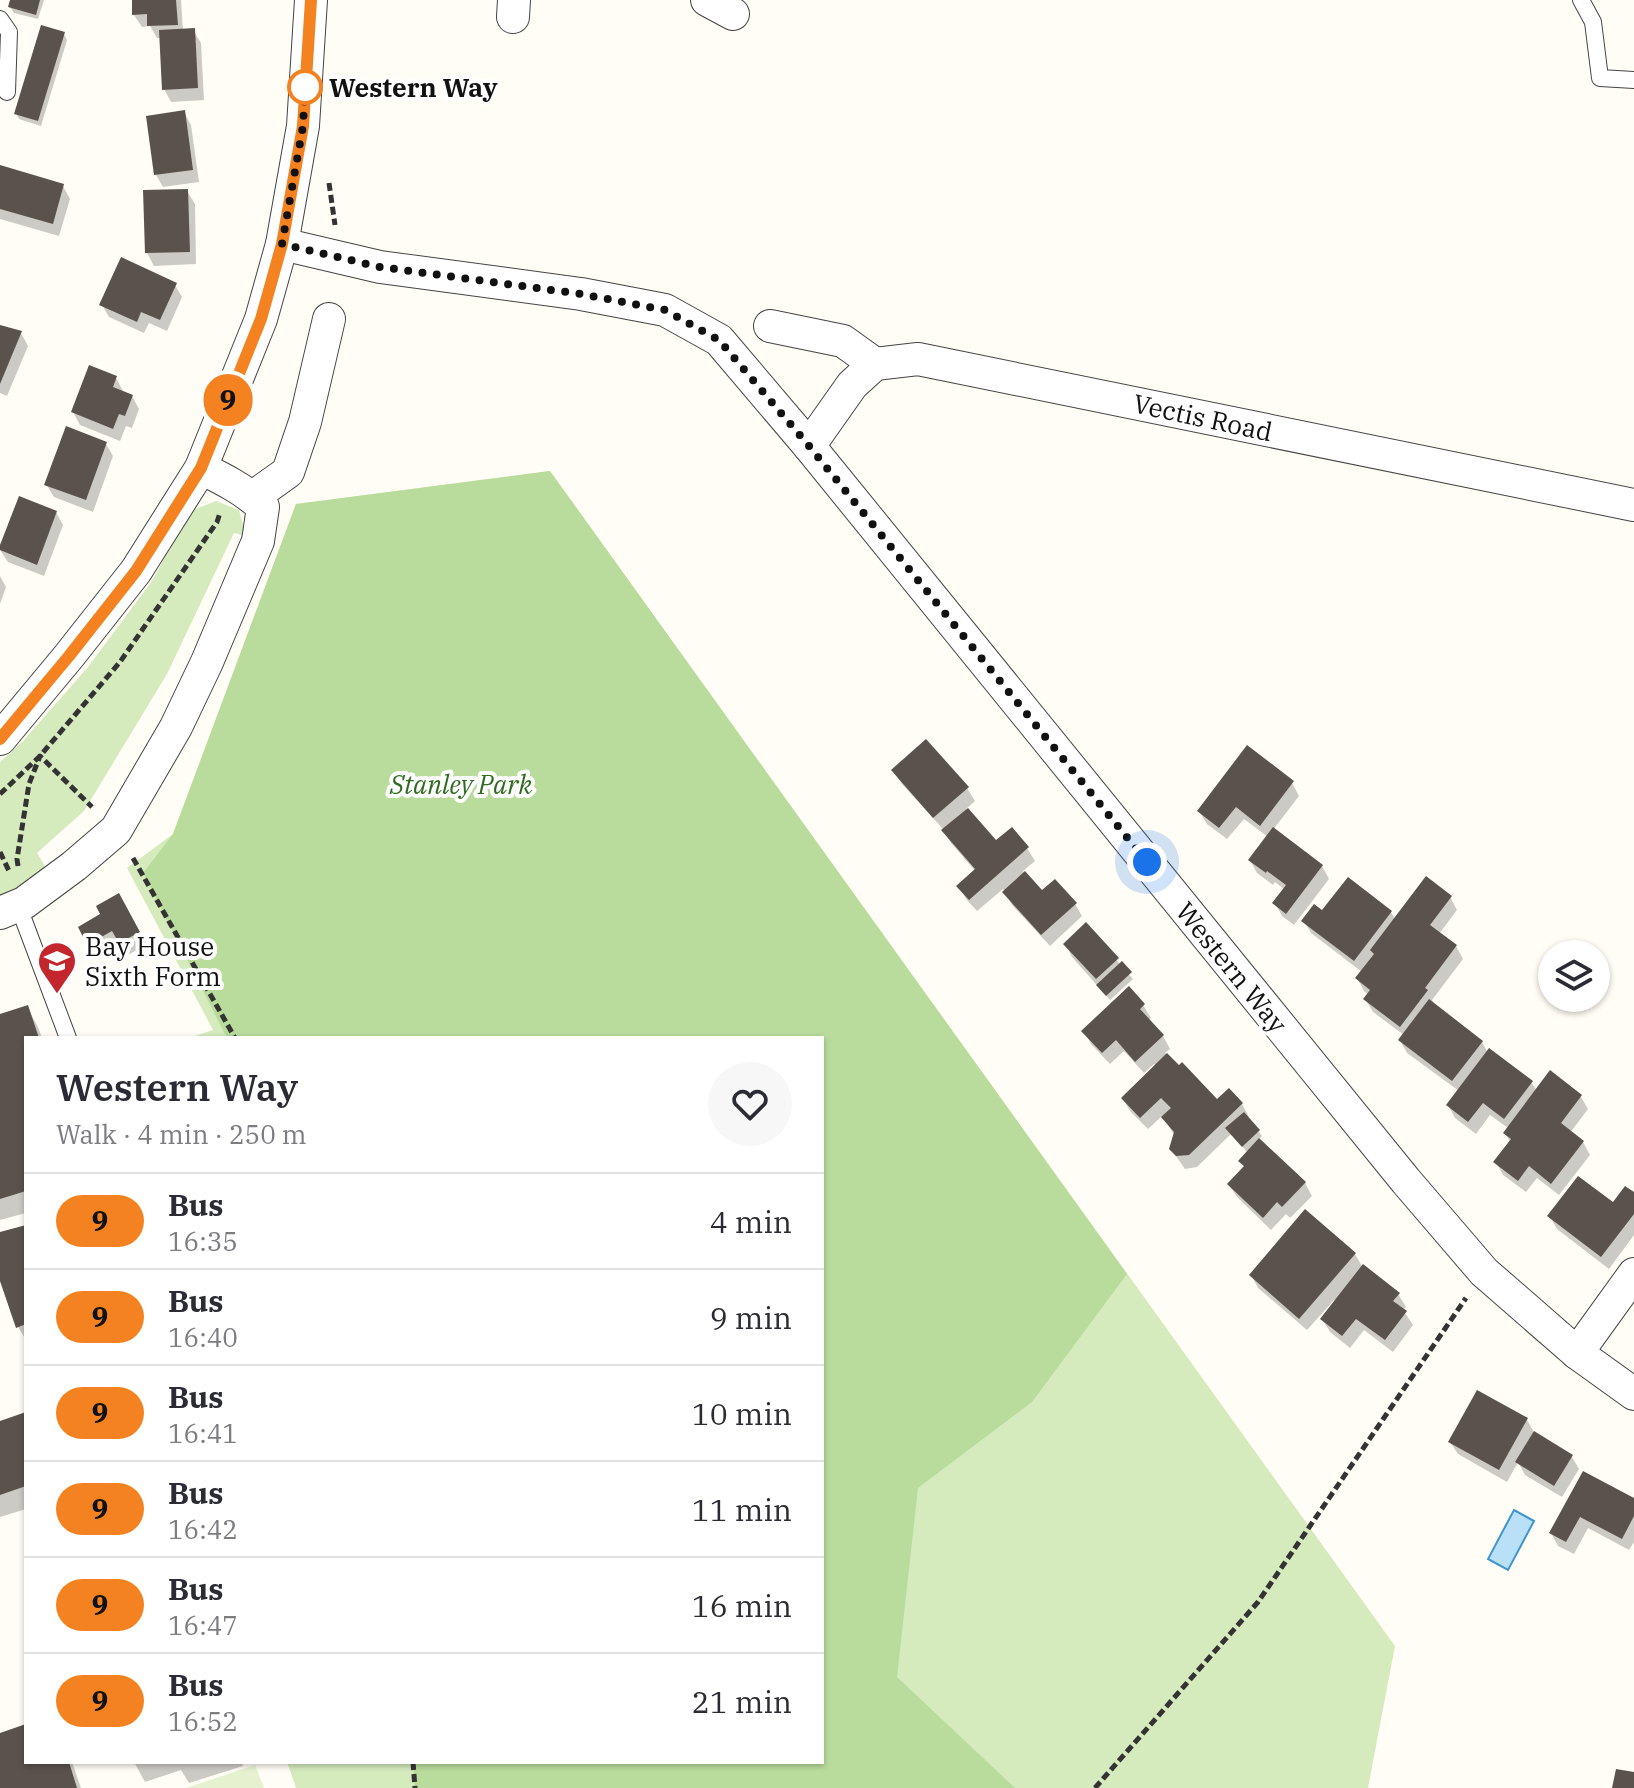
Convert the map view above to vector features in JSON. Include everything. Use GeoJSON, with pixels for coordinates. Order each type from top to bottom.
{"type":"FeatureCollection","features":[{"type":"Feature","properties":{"kind":"street"},"geometry":{"type":"LineString","coordinates":[[0,739],[136,571],[227,482],[261,319],[282,244],[303,126],[311,0]]}},
{"type":"Feature","properties":{"kind":"street","name":"Western Way"},"geometry":{"type":"LineString","coordinates":[[282,244],[380,267],[581,294],[665,310],[719,340],[1484,1272],[1577,1353],[1634,1394]]}},
{"type":"Feature","properties":{"kind":"street"},"geometry":{"type":"LineString","coordinates":[[227,482],[288,472],[305,422],[329,319]]}},
{"type":"Feature","properties":{"kind":"street"},"geometry":{"type":"LineString","coordinates":[[770,326],[843,341],[875,364],[852,385],[809,446]]}},
{"type":"Feature","properties":{"kind":"street","name":"Vectis Road"},"geometry":{"type":"LineString","coordinates":[[875,364],[918,359],[1634,505]]}},
{"type":"Feature","properties":{"kind":"street"},"geometry":{"type":"LineString","coordinates":[[14,907],[74,866],[116,830],[176,727],[258,541],[263,507],[227,482]]}},
{"type":"Feature","properties":{"kind":"street"},"geometry":{"type":"LineString","coordinates":[[1577,1353],[1634,1274]]}},
{"type":"Feature","properties":{"kind":"lane"},"geometry":{"type":"LineString","coordinates":[[1581,0],[1593,22],[1600,78],[1634,80]]}},
{"type":"Feature","properties":{"kind":"lane"},"geometry":{"type":"LineString","coordinates":[[0,19],[9,32],[7,92]]}},
{"type":"Feature","properties":{"kind":"lane"},"geometry":{"type":"LineString","coordinates":[[14,907],[67,1036]]}},
{"type":"Feature","properties":{"kind":"path"},"geometry":{"type":"LineString","coordinates":[[0,794],[40,756],[120,662],[217,522],[227,482]]}},
{"type":"Feature","properties":{"kind":"path"},"geometry":{"type":"LineString","coordinates":[[40,756],[116,830],[234,1036]]}},
{"type":"Feature","properties":{"kind":"path"},"geometry":{"type":"LineString","coordinates":[[14,907],[17,859],[29,784],[40,756]]}},
{"type":"Feature","properties":{"kind":"path"},"geometry":{"type":"LineString","coordinates":[[1095,1788],[1258,1602],[1484,1272]]}},
{"type":"Feature","properties":{"kind":"path"},"geometry":{"type":"LineString","coordinates":[[413,1764],[415,1788]]}},
{"type":"Feature","properties":{"kind":"green space","name":"Stanley Park"},"geometry":{"type":"Polygon","coordinates":[[[550,471],[1395,1646],[1368,1788],[296,1788],[288,1764],[824,1764],[824,1036],[195,1036],[213,1030],[127,868],[173,834],[296,504],[550,471]]]}},
{"type":"Feature","properties":{"kind":"green space","name":"Stanley Park"},"geometry":{"type":"Polygon","coordinates":[[[550,471],[1127,1274],[1032,1402],[918,1488],[897,1677],[1015,1788],[415,1788],[413,1764],[824,1764],[824,1036],[226,1036],[143,873],[173,834],[296,504],[550,471]]]}},
{"type":"Feature","properties":{"kind":"green space"},"geometry":{"type":"Polygon","coordinates":[[[216,501],[239,510],[246,536],[234,533],[167,674],[84,811],[37,853],[45,866],[33,879],[0,897],[0,762],[24,740],[88,667],[152,581],[190,511],[216,501]]]}},
{"type":"Feature","properties":{"kind":"green space"},"geometry":{"type":"Polygon","coordinates":[[[255,1765],[264,1788],[186,1788],[255,1765]]]}},
{"type":"Feature","properties":{"kind":"water"},"geometry":{"type":"Polygon","coordinates":[[[1514,1510],[1534,1521],[1508,1570],[1488,1559],[1514,1510]]]}},
{"type":"Feature","properties":{"kind":"building"},"geometry":{"type":"Polygon","coordinates":[[[10,0],[40,0],[36,15],[8,7],[10,0]]]}},
{"type":"Feature","properties":{"kind":"building"},"geometry":{"type":"Polygon","coordinates":[[[132,0],[176,0],[178,25],[147,26],[147,14],[132,15],[132,0]]]}},
{"type":"Feature","properties":{"kind":"building"},"geometry":{"type":"Polygon","coordinates":[[[41,25],[65,32],[38,121],[14,114],[41,25]]]}},
{"type":"Feature","properties":{"kind":"building"},"geometry":{"type":"Polygon","coordinates":[[[195,28],[198,88],[162,90],[159,30],[195,28]]]}},
{"type":"Feature","properties":{"kind":"building"},"geometry":{"type":"Polygon","coordinates":[[[185,110],[193,170],[154,175],[146,116],[185,110]]]}},
{"type":"Feature","properties":{"kind":"building"},"geometry":{"type":"Polygon","coordinates":[[[0,165],[64,184],[53,224],[0,209],[0,165]]]}},
{"type":"Feature","properties":{"kind":"building"},"geometry":{"type":"Polygon","coordinates":[[[188,189],[190,252],[145,253],[143,190],[188,189]]]}},
{"type":"Feature","properties":{"kind":"building"},"geometry":{"type":"Polygon","coordinates":[[[121,257],[177,283],[160,320],[141,312],[137,322],[99,305],[121,257]]]}},
{"type":"Feature","properties":{"kind":"building"},"geometry":{"type":"Polygon","coordinates":[[[0,325],[22,331],[0,384],[0,325]]]}},
{"type":"Feature","properties":{"kind":"building"},"geometry":{"type":"Polygon","coordinates":[[[89,365],[117,376],[113,387],[133,395],[125,416],[119,414],[113,429],[71,412],[89,365]]]}},
{"type":"Feature","properties":{"kind":"building"},"geometry":{"type":"Polygon","coordinates":[[[66,426],[107,442],[86,500],[44,485],[66,426]]]}},
{"type":"Feature","properties":{"kind":"building"},"geometry":{"type":"Polygon","coordinates":[[[19,496],[57,511],[37,565],[0,550],[19,496]]]}},
{"type":"Feature","properties":{"kind":"building"},"geometry":{"type":"Polygon","coordinates":[[[926,739],[969,787],[933,818],[891,770],[926,739]]]}},
{"type":"Feature","properties":{"kind":"building"},"geometry":{"type":"Polygon","coordinates":[[[1247,745],[1294,781],[1260,826],[1236,807],[1219,828],[1197,811],[1247,745]]]}},
{"type":"Feature","properties":{"kind":"building"},"geometry":{"type":"Polygon","coordinates":[[[968,808],[996,840],[1012,827],[1029,847],[969,900],[956,886],[975,869],[941,830],[968,808]]]}},
{"type":"Feature","properties":{"kind":"building"},"geometry":{"type":"Polygon","coordinates":[[[1273,827],[1323,865],[1286,914],[1272,903],[1286,885],[1248,860],[1273,827]]]}},
{"type":"Feature","properties":{"kind":"building"},"geometry":{"type":"Polygon","coordinates":[[[1025,871],[1042,890],[1055,879],[1077,903],[1041,935],[1002,892],[1025,871]]]}},
{"type":"Feature","properties":{"kind":"building"},"geometry":{"type":"Polygon","coordinates":[[[1426,876],[1452,896],[1430,925],[1457,945],[1400,1027],[1363,999],[1370,990],[1355,978],[1374,954],[1370,950],[1426,876]]]}},
{"type":"Feature","properties":{"kind":"building"},"geometry":{"type":"Polygon","coordinates":[[[1348,877],[1392,911],[1354,961],[1301,921],[1314,904],[1322,910],[1348,877]]]}},
{"type":"Feature","properties":{"kind":"building"},"geometry":{"type":"Polygon","coordinates":[[[119,893],[140,932],[119,943],[112,931],[87,945],[78,927],[100,914],[96,906],[119,893]]]}},
{"type":"Feature","properties":{"kind":"building"},"geometry":{"type":"Polygon","coordinates":[[[1086,922],[1119,958],[1096,979],[1063,944],[1086,922]]]}},
{"type":"Feature","properties":{"kind":"building"},"geometry":{"type":"Polygon","coordinates":[[[1122,961],[1132,972],[1106,996],[1096,985],[1122,961]]]}},
{"type":"Feature","properties":{"kind":"building"},"geometry":{"type":"Polygon","coordinates":[[[1129,986],[1145,1004],[1140,1009],[1164,1035],[1135,1062],[1116,1040],[1102,1053],[1081,1031],[1129,986]]]}},
{"type":"Feature","properties":{"kind":"building"},"geometry":{"type":"Polygon","coordinates":[[[1429,999],[1483,1041],[1452,1081],[1398,1040],[1429,999]]]}},
{"type":"Feature","properties":{"kind":"building"},"geometry":{"type":"Polygon","coordinates":[[[28,1005],[38,1036],[24,1036],[24,1192],[0,1199],[0,1014],[28,1005]]]}},
{"type":"Feature","properties":{"kind":"building"},"geometry":{"type":"Polygon","coordinates":[[[1489,1048],[1533,1081],[1504,1119],[1483,1103],[1468,1122],[1446,1105],[1489,1048]]]}},
{"type":"Feature","properties":{"kind":"building"},"geometry":{"type":"Polygon","coordinates":[[[1167,1053],[1179,1065],[1182,1062],[1217,1099],[1229,1088],[1243,1103],[1189,1155],[1176,1156],[1169,1149],[1174,1132],[1161,1117],[1171,1108],[1161,1098],[1140,1118],[1121,1098],[1167,1053]]]}},
{"type":"Feature","properties":{"kind":"building"},"geometry":{"type":"Polygon","coordinates":[[[1550,1070],[1582,1095],[1561,1123],[1584,1141],[1551,1184],[1529,1166],[1518,1181],[1493,1162],[1511,1139],[1503,1133],[1550,1070]]]}},
{"type":"Feature","properties":{"kind":"building"},"geometry":{"type":"Polygon","coordinates":[[[1244,1112],[1260,1130],[1242,1147],[1225,1128],[1244,1112]]]}},
{"type":"Feature","properties":{"kind":"building"},"geometry":{"type":"Polygon","coordinates":[[[1259,1138],[1306,1182],[1282,1207],[1277,1202],[1263,1218],[1227,1184],[1244,1166],[1238,1161],[1259,1138]]]}},
{"type":"Feature","properties":{"kind":"building"},"geometry":{"type":"Polygon","coordinates":[[[1578,1176],[1613,1202],[1625,1186],[1634,1192],[1634,1214],[1601,1257],[1547,1216],[1578,1176]]]}},
{"type":"Feature","properties":{"kind":"building"},"geometry":{"type":"Polygon","coordinates":[[[1305,1209],[1356,1253],[1299,1319],[1249,1275],[1305,1209]]]}},
{"type":"Feature","properties":{"kind":"building"},"geometry":{"type":"Polygon","coordinates":[[[24,1226],[24,1325],[16,1328],[0,1281],[0,1232],[24,1226]]]}},
{"type":"Feature","properties":{"kind":"building"},"geometry":{"type":"Polygon","coordinates":[[[1363,1264],[1400,1293],[1393,1301],[1407,1311],[1385,1340],[1356,1319],[1342,1336],[1320,1319],[1363,1264]]]}},
{"type":"Feature","properties":{"kind":"building"},"geometry":{"type":"Polygon","coordinates":[[[1477,1390],[1528,1418],[1499,1470],[1448,1442],[1477,1390]]]}},
{"type":"Feature","properties":{"kind":"building"},"geometry":{"type":"Polygon","coordinates":[[[24,1413],[24,1487],[0,1495],[0,1421],[24,1413]]]}},
{"type":"Feature","properties":{"kind":"building"},"geometry":{"type":"Polygon","coordinates":[[[1534,1431],[1573,1455],[1554,1486],[1515,1462],[1534,1431]]]}},
{"type":"Feature","properties":{"kind":"building"},"geometry":{"type":"Polygon","coordinates":[[[1583,1471],[1634,1498],[1634,1516],[1622,1539],[1580,1517],[1566,1542],[1549,1533],[1583,1471]]]}},
{"type":"Feature","properties":{"kind":"building"},"geometry":{"type":"Polygon","coordinates":[[[24,1725],[24,1764],[70,1764],[77,1788],[0,1788],[0,1733],[24,1725]]]}},
{"type":"Feature","properties":{"kind":"building"},"geometry":{"type":"Polygon","coordinates":[[[1616,1769],[1634,1772],[1634,1788],[1612,1788],[1616,1769]]]}},
{"type":"Feature","properties":{"kind":"bus line","name":"9"},"geometry":{"type":"LineString","coordinates":[[0,739],[136,571],[201,468],[261,319],[282,244],[303,126],[311,0]]}},
{"type":"Feature","properties":{"kind":"place","name":"Western Way"},"geometry":{"type":"Point","coordinates":[305,87]}},
{"type":"Feature","properties":{"kind":"place","name":"Bay House Sixth Form"},"geometry":{"type":"Point","coordinates":[57,995]}},
{"type":"Feature","properties":{"kind":"route"},"geometry":{"type":"LineString","coordinates":[[305,87],[303,126],[282,244],[380,267],[581,294],[665,310],[719,340],[1147,862]]}}]}
